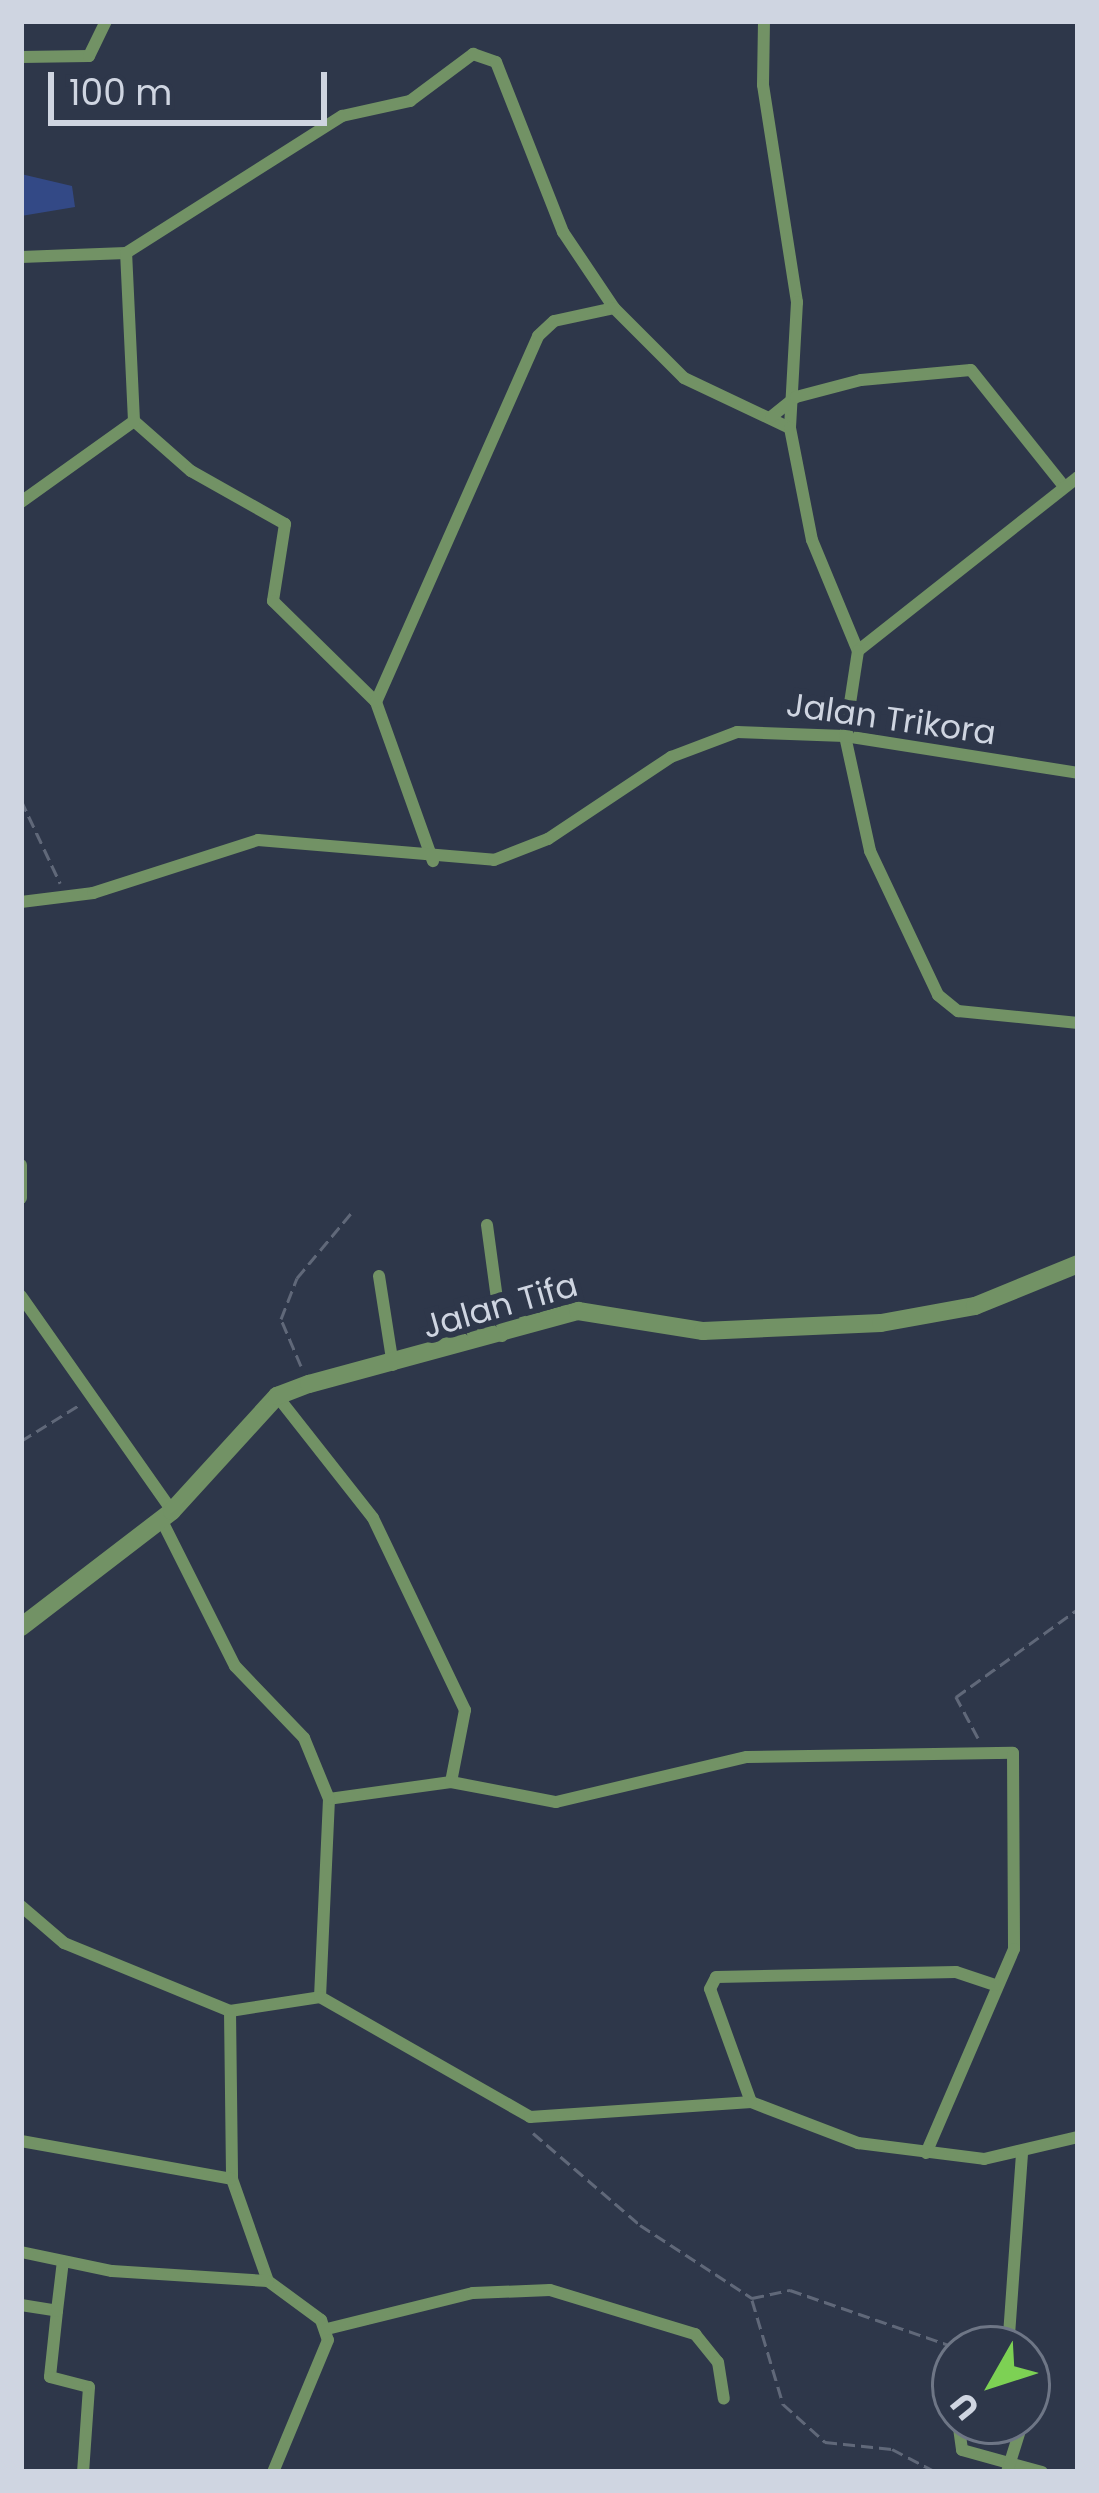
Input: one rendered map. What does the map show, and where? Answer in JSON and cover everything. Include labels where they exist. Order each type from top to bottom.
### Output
[{"type":"street","points":[[21,57],[89,56],[106,21]]},
{"type":"street","points":[[764,21],[763,85],[797,302],[796,397],[790,428],[812,540],[858,651],[845,736],[870,850],[938,995],[958,1011],[1078,1023]]},
{"type":"street","points":[[21,257],[126,253],[315,130],[421,95],[472,54],[504,70],[562,232],[614,308],[684,378],[790,428]]},
{"type":"street","points":[[126,253],[134,421],[191,471],[285,524],[273,601],[376,702],[433,861]]},
{"type":"street","points":[[376,702],[538,336],[614,308]]},
{"type":"street","points":[[771,418],[796,397],[971,370],[1062,484]]},
{"type":"street","points":[[21,502],[134,421]]},
{"type":"street","points":[[858,651],[1062,484],[1078,477]]},
{"type":"street","name":"Jalan Trikora","points":[[21,902],[67,895],[258,840],[433,861],[518,852],[720,737],[845,736],[1078,773]]},
{"type":"street","points":[[21,1165],[21,1198]]},
{"type":"street","points":[[488,1225],[502,1337]]},
{"type":"street","name":"Jalan Tifa","points":[[21,1627],[166,1515],[277,1396],[309,1384],[602,1309],[703,1331],[925,1317],[1078,1264]]},
{"type":"street","points":[[379,1276],[393,1366]]},
{"type":"street","points":[[21,1296],[94,1394],[166,1515],[235,1666],[304,1738],[329,1799],[320,1997]]},
{"type":"street","points":[[277,1396],[373,1518],[459,1692],[466,1740],[451,1782]]},
{"type":"street","points":[[329,1799],[451,1782],[556,1802],[747,1756],[1013,1753],[1015,1930],[926,2152]]},
{"type":"street","points":[[22,1910],[64,1943],[230,2011],[320,1997],[530,2117],[751,2102],[858,2143],[926,2152],[1022,2152],[1078,2138]]},
{"type":"street","points":[[751,2102],[710,1989],[716,1977],[956,1972],[995,1984]]},
{"type":"street","points":[[230,2011],[232,2179],[268,2281],[327,2329]]},
{"type":"street","points":[[21,2141],[232,2179]]},
{"type":"street","points":[[1011,2325],[1022,2152]]},
{"type":"street","points":[[21,2252],[63,2261],[268,2281]]},
{"type":"street","points":[[63,2261],[50,2377],[89,2387],[82,2472]]},
{"type":"street","points":[[327,2329],[473,2293],[550,2290],[695,2334],[718,2362],[724,2399]]},
{"type":"street","points":[[21,2305],[57,2311]]},
{"type":"street","points":[[273,2472],[327,2329]]},
{"type":"street","points":[[961,2445],[962,2450],[1009,2468],[1042,2472]]},
{"type":"path","points":[[21,800],[67,895]]},
{"type":"path","points":[[309,1384],[281,1319],[297,1277],[352,1211]]},
{"type":"path","points":[[21,1441],[94,1394]]},
{"type":"path","points":[[1013,1753],[980,1740],[956,1697],[1078,1610]]},
{"type":"path","points":[[520,2125],[640,2225],[752,2298],[783,2404],[825,2442],[892,2449],[936,2472]]},
{"type":"path","points":[[752,2298],[790,2290],[931,2339]]},
{"type":"shaded area","points":[[21,174],[72,186],[75,207],[21,216]]}]
